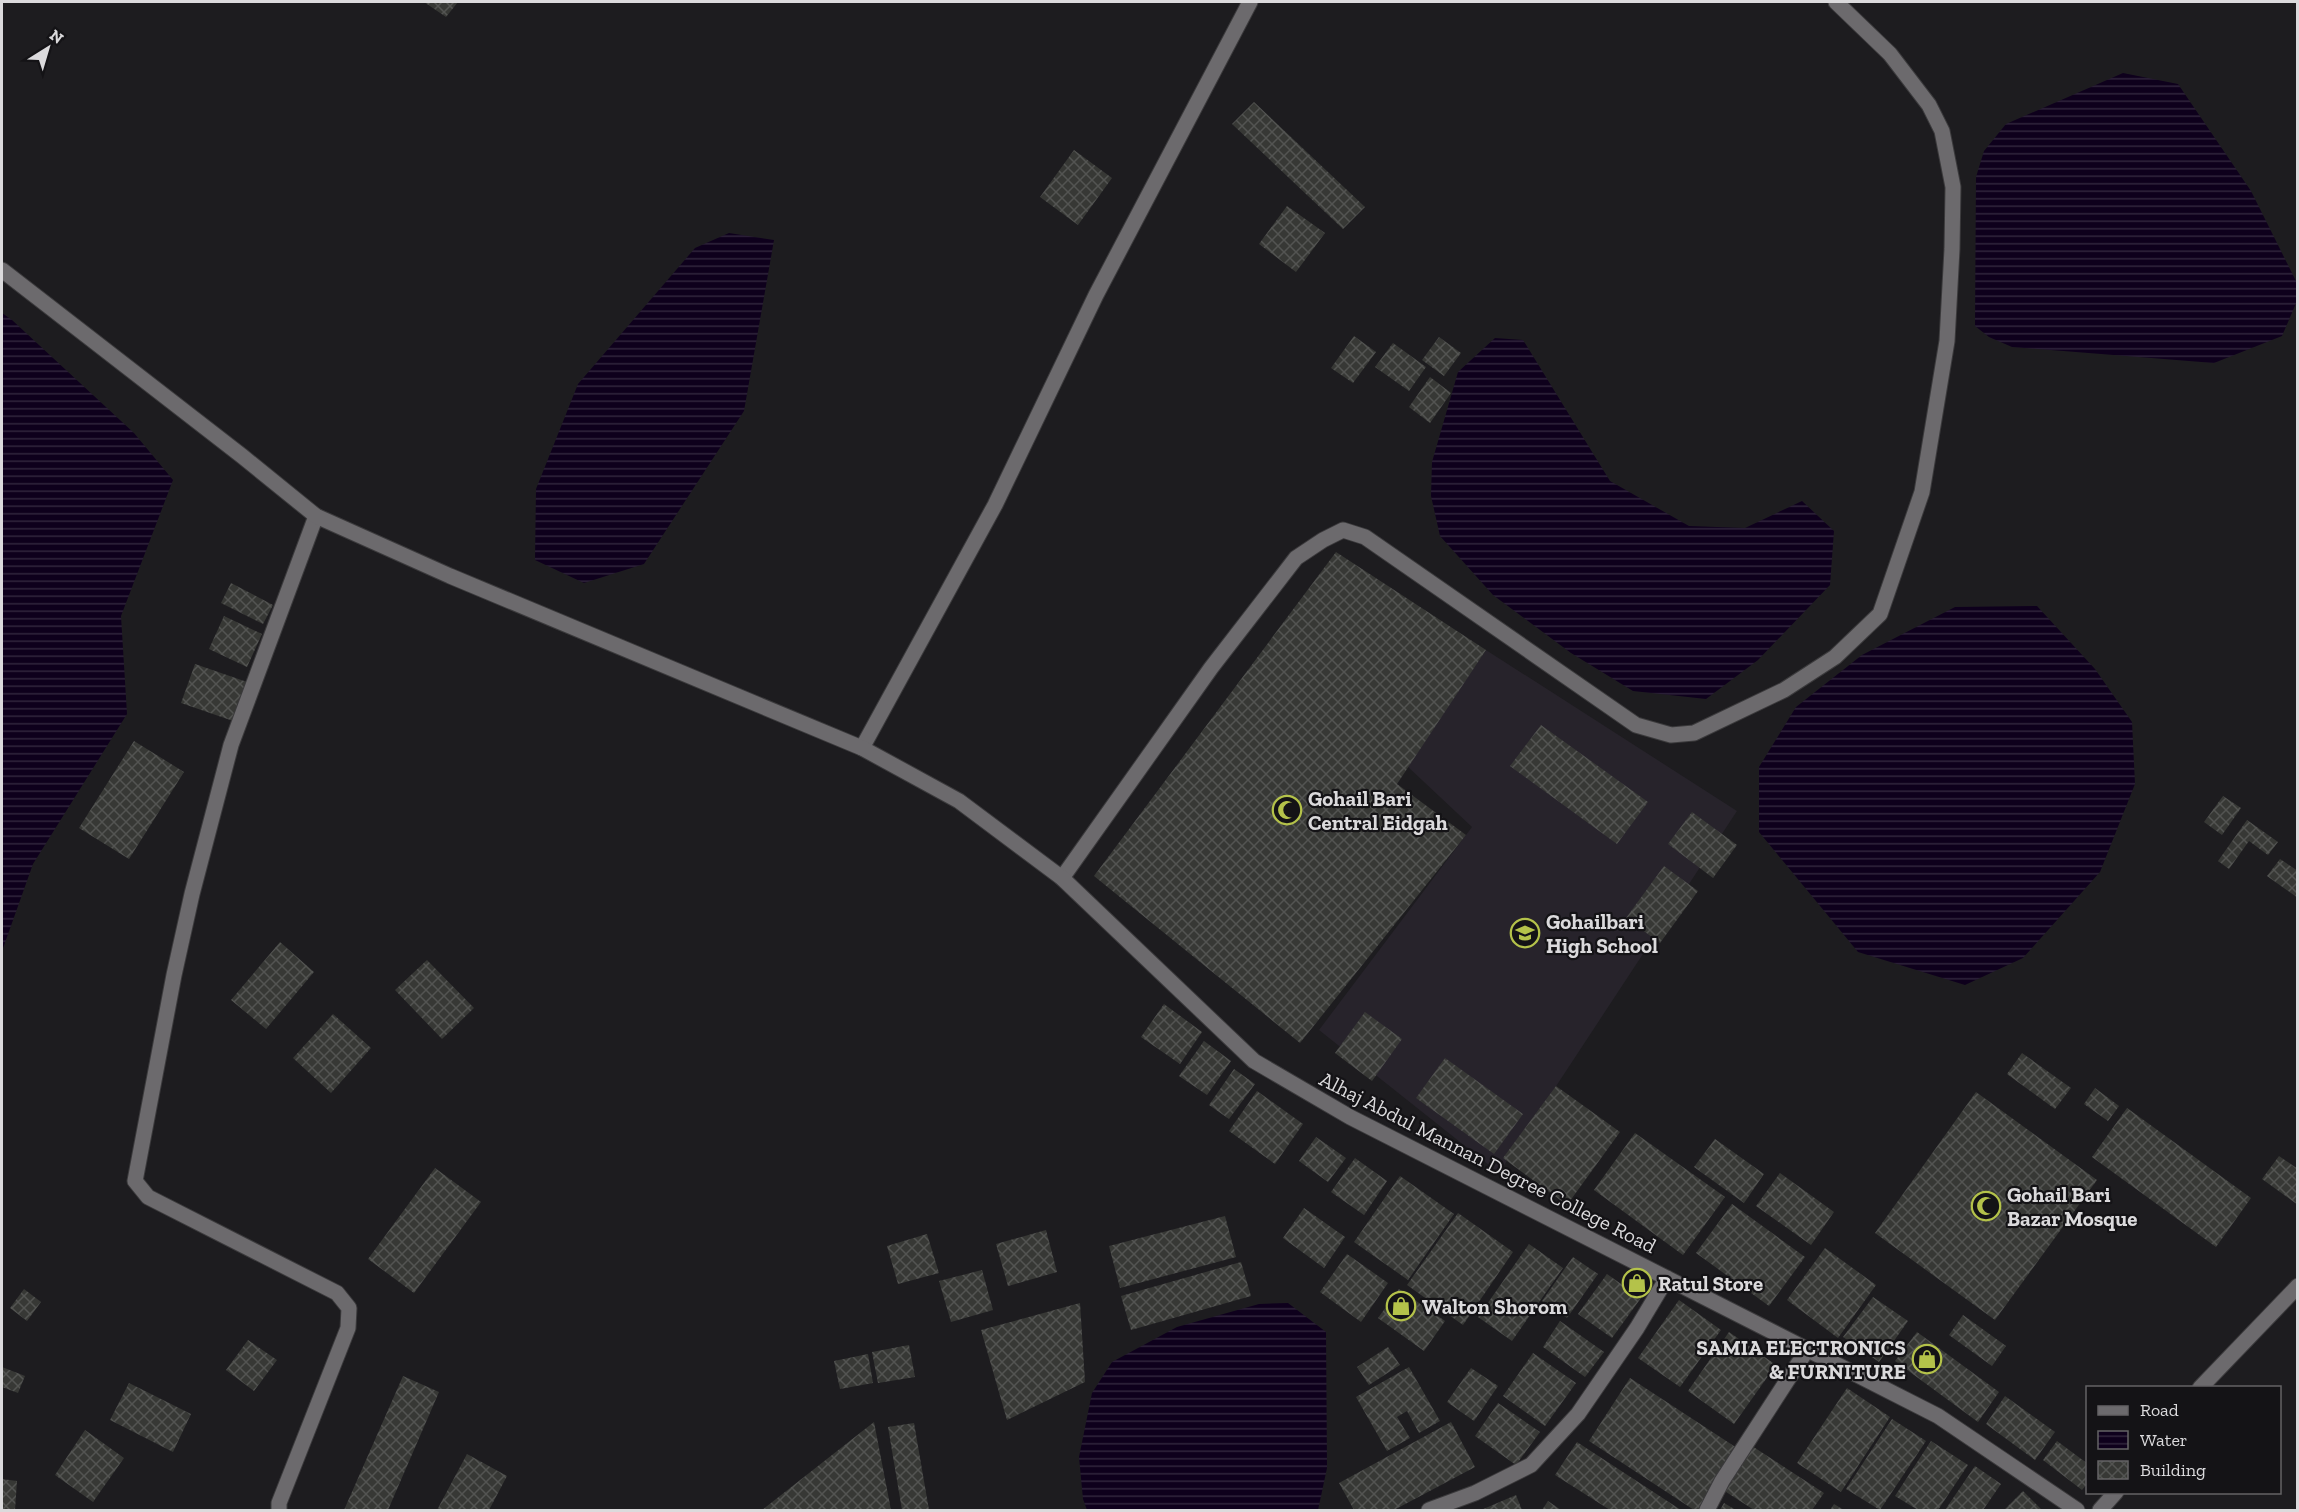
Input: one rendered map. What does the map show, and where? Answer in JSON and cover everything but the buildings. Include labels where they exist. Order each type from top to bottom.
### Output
[{"type":"street","points":[[862,748],[995,505],[1096,295],[1250,2]]},
{"type":"street","points":[[1062,878],[1211,668],[1296,558],[1343,530],[1365,537],[1636,725],[1671,735],[1694,734],[1784,690],[1835,657],[1880,614],[1922,492],[1947,341],[1953,249],[1953,186],[1942,131],[1929,105],[1890,54],[1836,2]]},
{"type":"street","name":"Alhaj Abdul Mannan Degree College Road","points":[[2,270],[316,516],[461,580],[862,748],[959,801],[1062,878],[1254,1061],[1350,1117],[1938,1416],[2077,1510]]},
{"type":"street","points":[[279,1510],[279,1503],[348,1328],[349,1308],[337,1293],[147,1197],[135,1181],[174,975],[192,894],[231,745],[316,516]]},
{"type":"street","points":[[1429,1510],[1475,1493],[1531,1465],[1578,1414],[1637,1328],[1667,1278]]},
{"type":"street","points":[[2202,1386],[2298,1286]]},
{"type":"street","points":[[1707,1510],[1722,1480],[1807,1350]]},
{"type":"street","points":[[2100,1510],[2114,1494]]},
{"type":"shaded area","name":"Gohailbari High School","points":[[1486,650],[1737,811],[1499,1173],[1319,1030],[1472,827],[1407,766]]},
{"type":"water","points":[[2123,73],[2178,84],[2251,191],[2297,283],[2297,301],[2282,336],[2214,363],[2012,347],[1989,337],[1975,326],[1976,177],[1984,151],[2006,124]]},
{"type":"water","points":[[729,233],[774,240],[744,411],[644,564],[584,583],[535,560],[536,489],[578,384],[695,248]]},
{"type":"water","points":[[2,313],[134,433],[173,480],[121,616],[127,714],[33,864],[2,951]]},
{"type":"water","points":[[1495,338],[1523,340],[1610,481],[1689,526],[1745,528],[1802,501],[1834,531],[1830,585],[1758,660],[1706,699],[1633,691],[1571,653],[1493,595],[1440,536],[1431,496],[1432,462],[1458,372]]},
{"type":"water","points":[[2037,606],[2095,669],[2132,722],[2135,784],[2100,872],[2023,958],[1965,985],[1858,952],[1759,832],[1759,767],[1796,707],[1862,655],[1955,607]]},
{"type":"water","points":[[1288,1303],[1326,1332],[1327,1468],[1318,1510],[1087,1510],[1083,1499],[1079,1457],[1092,1393],[1112,1362],[1177,1327],[1259,1304]]},
{"type":"place","name":"Gohail Bari Central Eidgah","points":[[1287,810]]},
{"type":"place","name":"Gohailbari High School","points":[[1525,933]]},
{"type":"place","name":"Gohail Bari Bazar Mosque","points":[[1986,1206]]},
{"type":"place","name":"Ratul Store","points":[[1637,1283]]},
{"type":"place","name":"Walton Shorom","points":[[1401,1306]]},
{"type":"place","name":"SAMIA ELECTRONICS & FURNITURE","points":[[1927,1359]]}]
